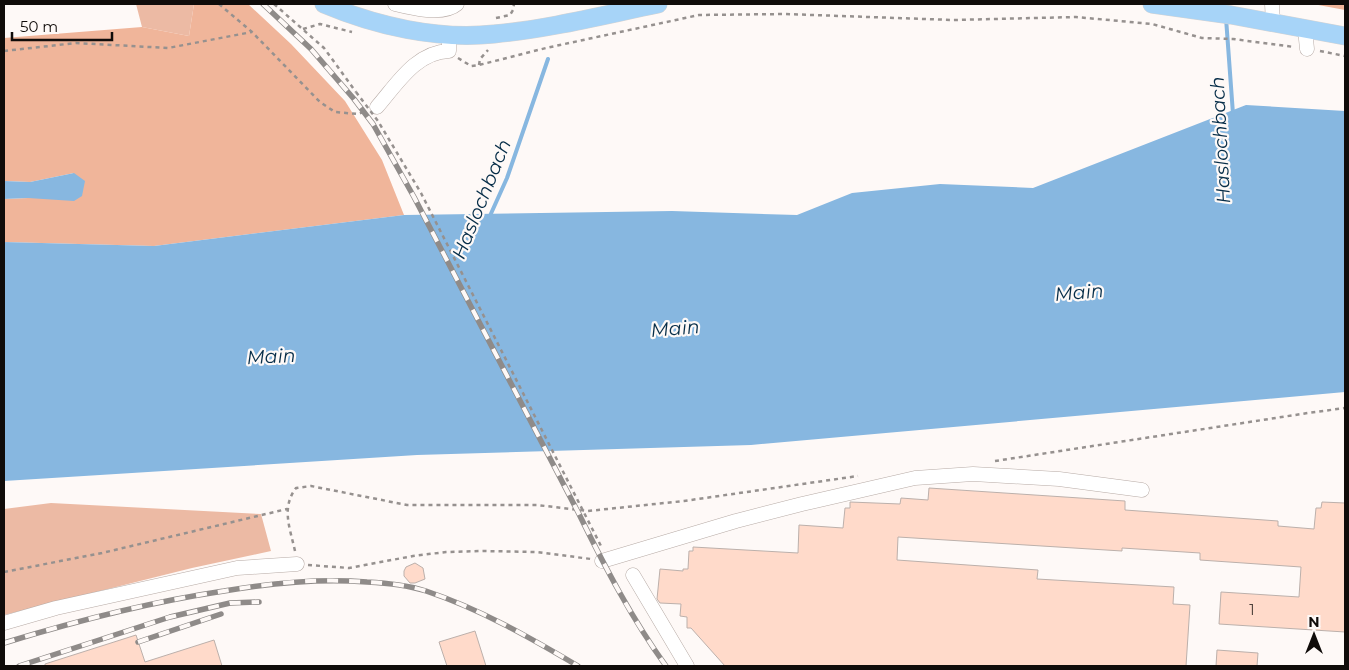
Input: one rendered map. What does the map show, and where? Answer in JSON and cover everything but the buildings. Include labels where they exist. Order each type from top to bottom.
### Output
[{"type":"main road","points":[[324,4],[350,15],[405,28],[449,43],[492,34],[547,27],[658,4]]},
{"type":"main road","points":[[1152,4],[1231,15],[1345,36]]},
{"type":"street","points":[[395,4],[427,10],[453,7],[457,4]]},
{"type":"street","points":[[1272,4],[1273,23]]},
{"type":"street","points":[[1305,29],[1306,49]]},
{"type":"street","points":[[377,107],[418,61],[438,52],[449,43]]},
{"type":"street","points":[[602,555],[802,504],[915,478],[982,474],[1059,479],[1142,490]]},
{"type":"street","points":[[4,623],[56,608],[237,568],[297,564]]},
{"type":"street","points":[[633,575],[687,666]]},
{"type":"path","points":[[219,4],[252,32],[320,102],[335,112],[358,114],[377,107]]},
{"type":"path","points":[[274,4],[324,48],[378,121],[421,193],[602,555],[483,551],[413,556],[349,568],[297,564],[287,509],[290,496],[296,488],[311,486],[407,505],[537,505],[588,511],[684,501],[862,476]]},
{"type":"path","points":[[449,43],[471,66],[699,15],[785,14],[953,20],[1076,17],[1152,24],[1202,38],[1233,39],[1345,56]]},
{"type":"path","points":[[4,51],[76,43],[168,48],[252,32]]},
{"type":"path","points":[[994,461],[1308,412],[1345,408]]},
{"type":"path","points":[[4,572],[102,553],[287,509]]},
{"type":"shaded area","points":[[136,4],[194,4],[189,36],[142,27]]},
{"type":"shaded area","points":[[194,4],[248,4],[291,44],[345,101],[382,160],[404,215],[154,246],[4,242],[4,199],[28,198],[74,173],[30,182],[4,181],[4,38],[142,27],[189,36]]},
{"type":"shaded area","points":[[1313,4],[1345,4],[1345,10]]},
{"type":"shaded area","points":[[51,503],[261,514],[271,551],[192,568],[4,615],[4,509]]},
{"type":"water","name":"Main","points":[[1246,105],[1345,111],[1345,392],[751,445],[417,455],[4,481],[4,242],[154,246],[404,215],[672,211],[797,215],[852,193],[940,184],[1033,188]]},
{"type":"water","points":[[74,173],[85,181],[82,196],[74,201],[28,198],[4,199],[4,181],[30,182]]},
{"type":"waterway","name":"Haslochbach","points":[[1226,18],[1233,114]]},
{"type":"waterway","name":"Haslochbach","points":[[489,218],[507,178],[548,59]]},
{"type":"railway","points":[[263,4],[311,49],[373,124],[414,197],[609,573],[630,611],[666,666]]},
{"type":"railway","points":[[4,643],[113,613],[196,595],[277,584],[349,581],[404,586],[446,598],[504,624],[578,666]]},
{"type":"railway","points":[[19,666],[170,617],[230,603],[259,602]]},
{"type":"railway","points":[[138,642],[221,614]]}]
